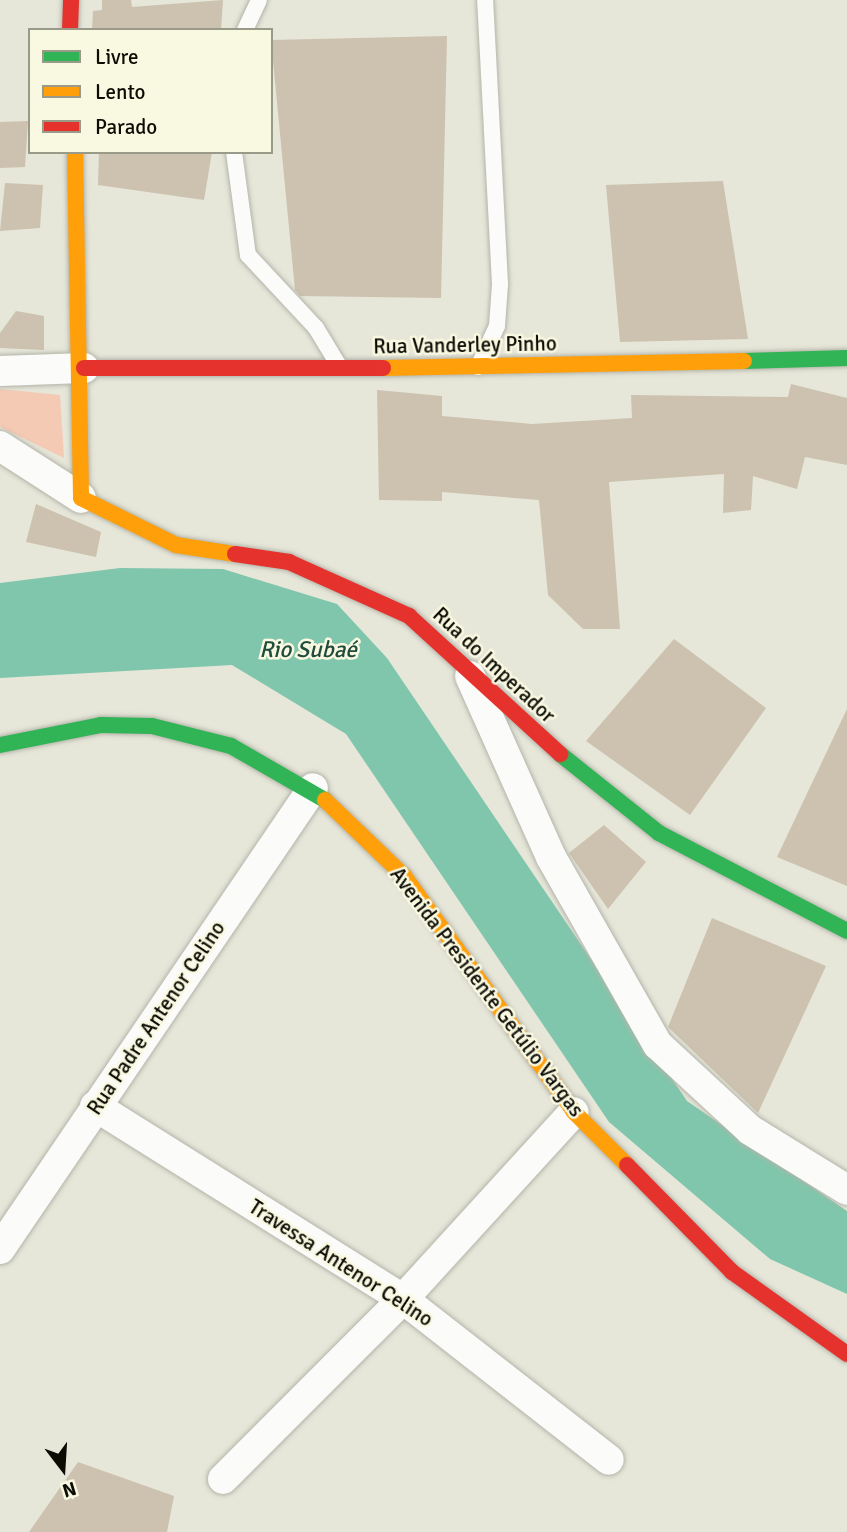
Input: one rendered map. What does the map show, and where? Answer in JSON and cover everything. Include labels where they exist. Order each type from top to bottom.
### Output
[{"type":"main road","points":[[70,28],[71,0]]},
{"type":"main road","points":[[75,154],[83,368],[81,498]]},
{"type":"main road","name":"Rua Vanderley Pinho","points":[[83,368],[477,368],[847,358]]},
{"type":"main road","name":"Rua do Imperador","points":[[81,498],[176,545],[327,575],[409,616],[466,669],[659,833],[847,931]]},
{"type":"main road","name":"Avenida Presidente Getúlio Vargas","points":[[0,745],[101,725],[152,726],[231,746],[313,788],[404,876],[574,1112],[732,1272],[847,1354]]},
{"type":"street","points":[[0,371],[83,368]]},
{"type":"street","points":[[0,446],[81,498]]},
{"type":"street","points":[[466,669],[551,857],[658,1045],[750,1130],[847,1190]]},
{"type":"street","name":"Rua Padre Antenor Celino","points":[[0,1249],[313,788]]},
{"type":"street","name":"Travessa Antenor Celino","points":[[95,1106],[403,1299],[609,1460]]},
{"type":"street","points":[[223,1479],[403,1299],[574,1112]]},
{"type":"lane","points":[[246,28],[259,0]]},
{"type":"lane","points":[[477,368],[497,326],[500,284],[485,0]]},
{"type":"lane","points":[[234,154],[248,255],[316,328],[339,366]]},
{"type":"shaded area","points":[[0,389],[60,395],[64,458],[0,427]]},
{"type":"water","name":"Rio Subaé","points":[[120,568],[223,569],[337,604],[387,658],[687,1101],[847,1211],[847,1294],[770,1259],[609,1122],[346,734],[232,665],[0,678],[0,583]]},
{"type":"building","points":[[102,0],[131,0],[132,7],[223,0],[221,28],[92,28],[93,11],[102,10]]},
{"type":"building","points":[[447,36],[441,298],[300,296],[295,290],[273,40]]},
{"type":"building","points":[[28,121],[25,167],[0,168],[0,122]]},
{"type":"building","points":[[99,154],[212,154],[204,200],[98,185]]},
{"type":"building","points":[[723,181],[748,339],[620,342],[606,185]]},
{"type":"building","points":[[5,183],[43,185],[40,228],[0,231]]},
{"type":"building","points":[[16,311],[44,316],[44,350],[0,348],[0,333]]},
{"type":"building","points":[[791,384],[847,398],[847,465],[805,457],[797,489],[753,476],[751,510],[723,513],[724,474],[609,482],[620,629],[583,629],[548,595],[539,500],[442,492],[442,501],[379,500],[377,390],[442,396],[442,416],[532,424],[632,418],[631,395],[788,397]]},
{"type":"building","points":[[36,504],[101,532],[96,557],[26,542]]},
{"type":"building","points":[[674,639],[766,708],[690,815],[586,741]]},
{"type":"building","points":[[847,709],[847,886],[777,857]]},
{"type":"building","points":[[604,825],[646,862],[608,909],[569,853]]},
{"type":"building","points":[[712,918],[826,966],[758,1113],[668,1027]]},
{"type":"building","points":[[78,1462],[174,1496],[167,1532],[29,1532]]},
{"type":"traffic: fast","points":[[744,361],[847,358]]},
{"type":"traffic: fast","points":[[0,745],[101,725],[152,726],[231,746],[325,800]]},
{"type":"traffic: fast","points":[[560,754],[659,833],[847,931]]},
{"type":"traffic: slow","points":[[75,154],[81,498],[176,545],[235,554]]},
{"type":"traffic: slow","points":[[383,368],[744,361]]},
{"type":"traffic: slow","points":[[325,800],[404,876],[574,1112],[627,1165]]},
{"type":"traffic: jam","points":[[70,28],[71,0]]},
{"type":"traffic: jam","points":[[84,368],[383,368]]},
{"type":"traffic: jam","points":[[235,554],[289,562],[409,616],[560,754]]},
{"type":"traffic: jam","points":[[627,1165],[732,1272],[847,1354]]}]
